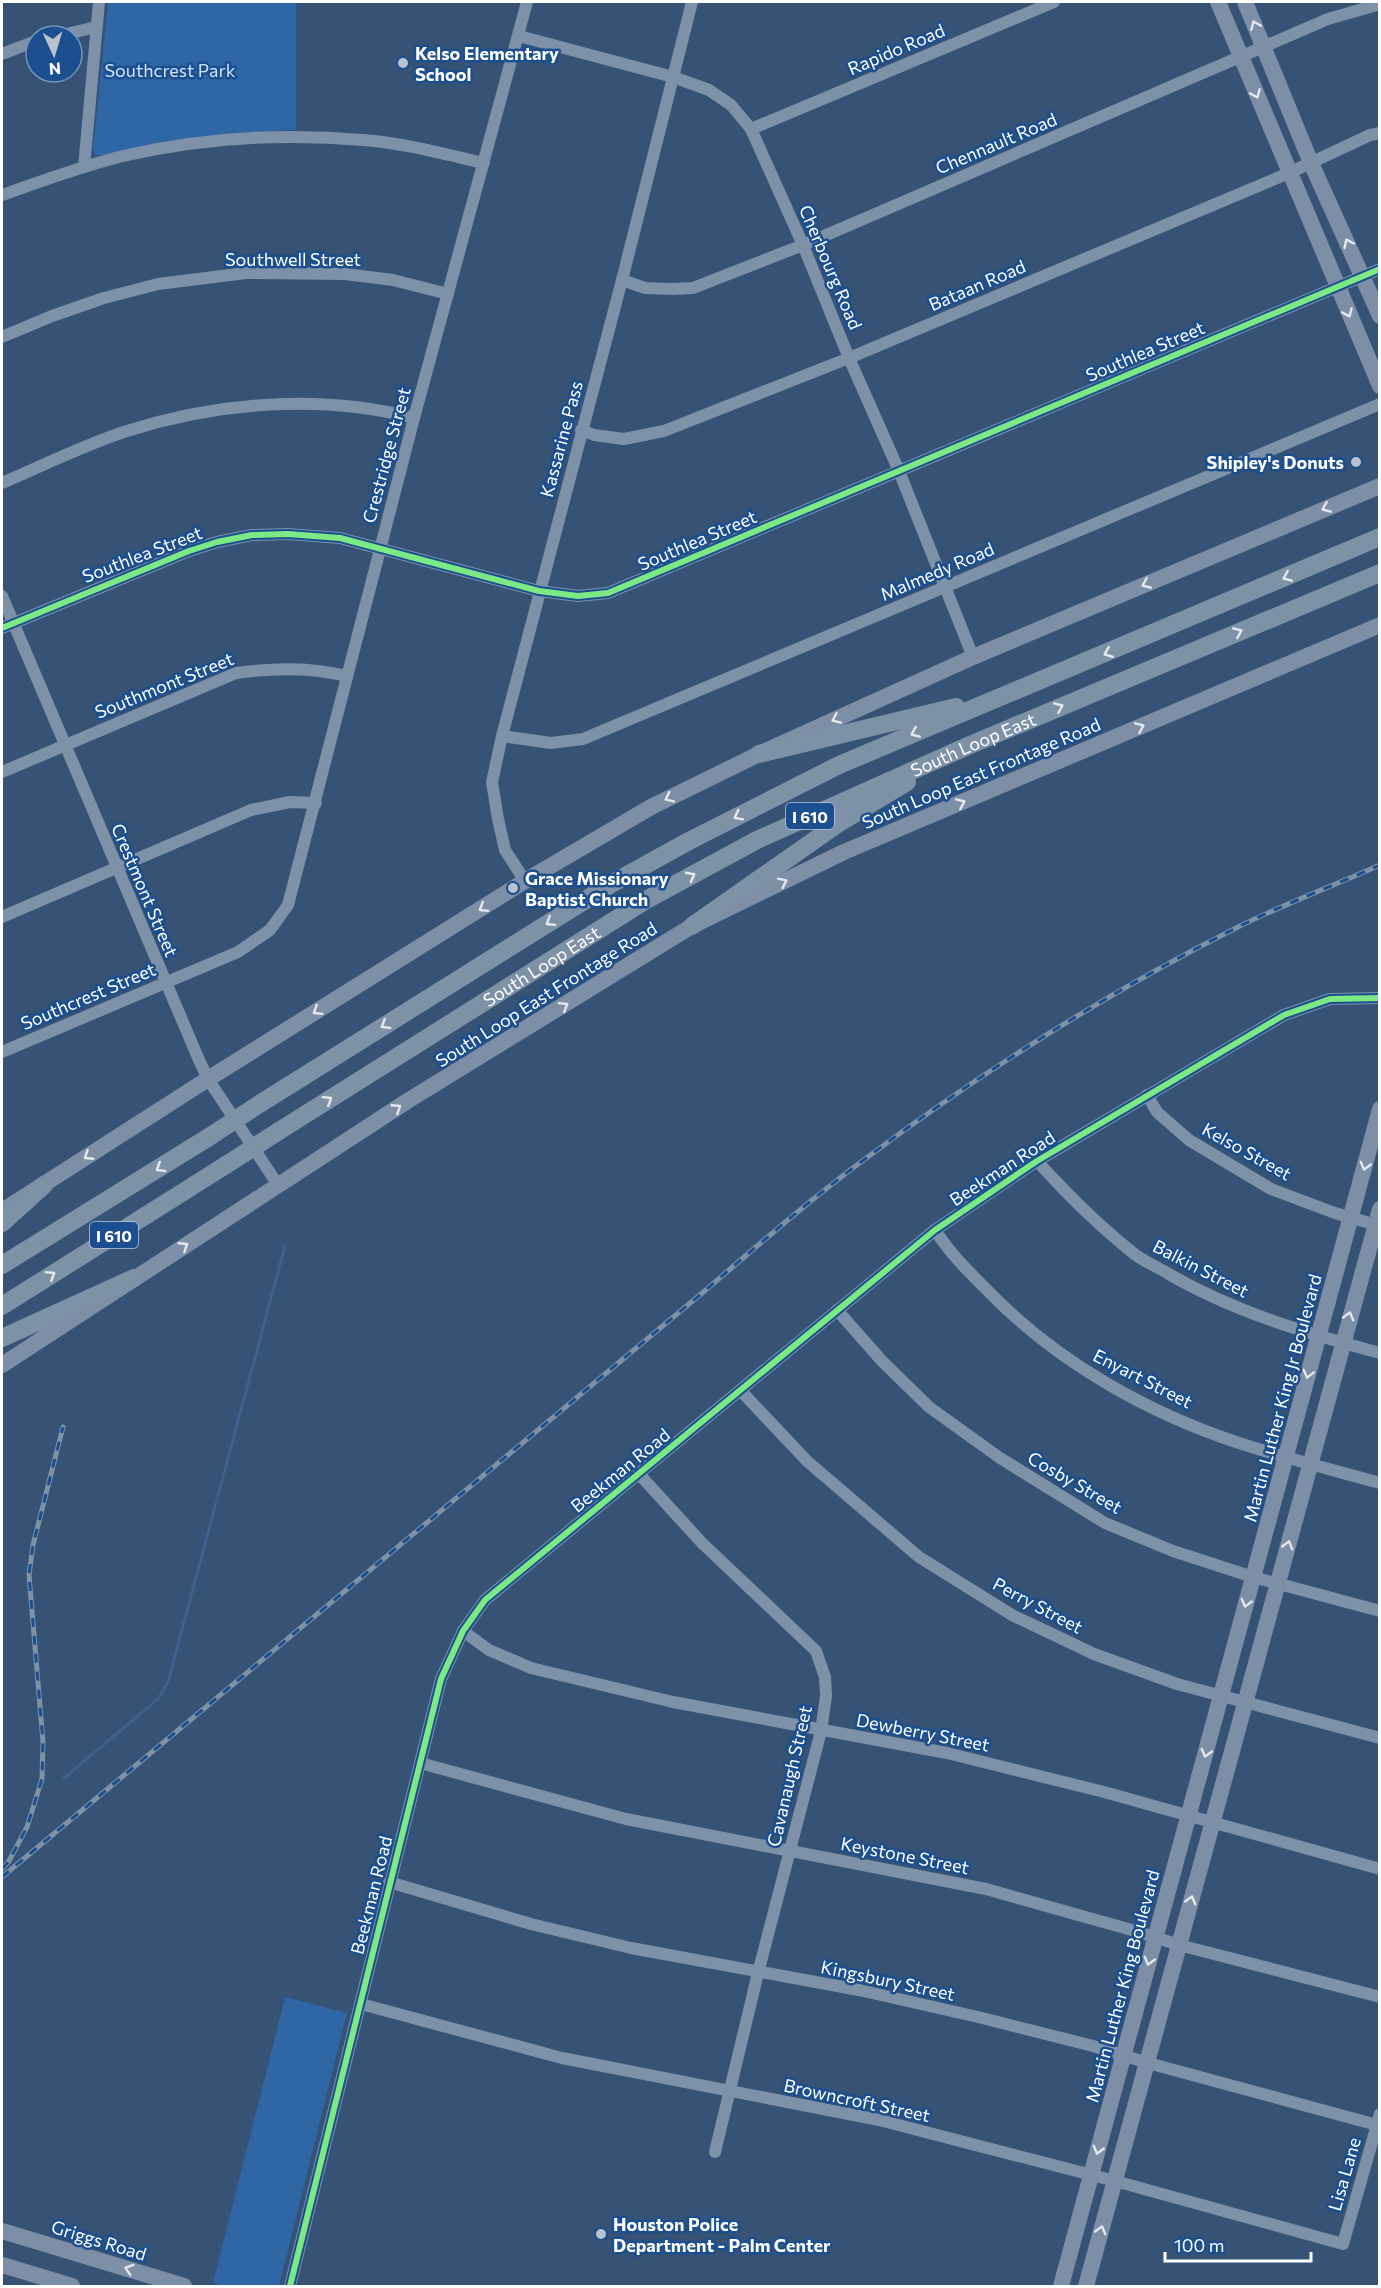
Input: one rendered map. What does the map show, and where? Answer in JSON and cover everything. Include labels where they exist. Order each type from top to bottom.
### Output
[{"type":"highway","name":"South Loop East","points":[[2,1265],[611,884],[689,841],[839,765],[1380,537]]},
{"type":"highway","name":"South Loop East","points":[[2,1306],[648,899],[757,840],[969,745],[1380,573]]},
{"type":"highway","points":[[759,754],[1007,694]]},
{"type":"highway","points":[[692,926],[839,823],[969,745]]},
{"type":"highway","points":[[2,1223],[44,1185]]},
{"type":"highway","points":[[2,1338],[134,1278]]},
{"type":"main road","points":[[1218,2],[1336,287],[1380,386]]},
{"type":"main road","points":[[1245,2],[1311,163],[1380,316]]},
{"type":"main road","points":[[2,1211],[525,881],[651,807],[759,754],[973,657],[1377,488]]},
{"type":"main road","points":[[1328,647],[1345,634],[1380,619]]},
{"type":"main road","name":"South Loop East Frontage Road","points":[[2,1365],[409,1100],[692,926],[844,852],[1380,625]]},
{"type":"main road","name":"Martin Luther King Jr Boulevard","points":[[1221,1696],[1380,1109]]},
{"type":"main road","points":[[1086,2286],[1342,1342],[1378,1220]]},
{"type":"main road","name":"Martin Luther King Boulevard","points":[[1061,2286],[1221,1696]]},
{"type":"main road","name":"Griggs Road","points":[[2,2231],[184,2286]]},
{"type":"main road","points":[[2,2265],[72,2286]]},
{"type":"street","points":[[84,167],[99,2]]},
{"type":"street","name":"Crestridge Street","points":[[254,941],[270,930],[288,905],[414,418],[527,2]]},
{"type":"street","name":"Kassarine Pass","points":[[525,881],[505,850],[492,782],[692,2]]},
{"type":"street","name":"Rapido Road","points":[[752,129],[1054,2]]},
{"type":"street","name":"Chennault Road","points":[[622,280],[645,288],[672,290],[693,288],[804,245],[1328,19],[1380,4]]},
{"type":"street","points":[[84,30],[96,27]]},
{"type":"street","name":"Cherbourg Road","points":[[519,36],[673,77],[717,95],[731,105],[752,129],[804,245],[849,358],[899,471],[973,657]]},
{"type":"street","points":[[2,54],[24,46]]},
{"type":"street","name":"Bataan Road","points":[[581,430],[594,435],[624,439],[664,431],[849,358],[1289,173],[1370,135],[1380,133]]},
{"type":"street","points":[[2,195],[84,167],[182,144],[242,138],[300,137],[364,140],[436,152],[484,164]]},
{"type":"street","name":"Southlea Street","points":[[7,626],[217,542],[252,535],[288,534],[339,538],[540,591],[578,596],[608,593],[1380,269]]},
{"type":"street","name":"Southwell Street","points":[[2,337],[104,298],[158,284],[246,273],[345,274],[393,279],[448,294]]},
{"type":"street","points":[[2,483],[126,431],[199,411],[264,404],[308,405],[388,411],[414,418]]},
{"type":"street","name":"Malmedy Road","points":[[502,736],[551,743],[583,739],[1380,404]]},
{"type":"street","name":"Crestmont Street","points":[[2,596],[7,626],[64,746],[164,983],[208,1079],[278,1185]]},
{"type":"street","name":"Southmont Street","points":[[2,772],[236,673],[278,667],[327,671],[347,676]]},
{"type":"street","points":[[2,917],[251,810],[290,802],[316,803]]},
{"type":"street","name":"Southcrest Street","points":[[2,1052],[238,952],[254,941]]},
{"type":"street","name":"Beekman Road","points":[[290,2286],[441,1679],[463,1631],[485,1600],[935,1230],[1037,1161],[1284,1015],[1330,999],[1380,998]]},
{"type":"street","name":"Kelso Street","points":[[1147,1095],[1157,1112],[1189,1140],[1270,1188],[1351,1218],[1378,1220]]},
{"type":"street","name":"Balkin Street","points":[[1037,1161],[1063,1189],[1133,1253],[1185,1283],[1228,1304],[1296,1330],[1380,1353]]},
{"type":"street","name":"Enyart Street","points":[[935,1230],[949,1252],[1016,1320],[1089,1374],[1166,1413],[1239,1443],[1380,1483]]},
{"type":"street","name":"Cosby Street","points":[[837,1310],[881,1360],[929,1407],[999,1458],[1105,1523],[1173,1551],[1253,1578],[1380,1611]]},
{"type":"street","name":"Perry Street","points":[[741,1391],[807,1461],[919,1557],[1012,1615],[1094,1654],[1177,1684],[1380,1738]]},
{"type":"street","name":"Cavanaugh Street","points":[[639,1474],[702,1543],[816,1651],[825,1677],[826,1696],[821,1731],[758,1973],[715,2152]]},
{"type":"street","name":"Dewberry Street","points":[[463,1631],[489,1650],[531,1668],[673,1702],[947,1753],[1190,1815],[1380,1869]]},
{"type":"street","name":"Keystone Street","points":[[420,1763],[626,1820],[986,1889],[1179,1945],[1380,1997]]},
{"type":"street","name":"Kingsbury Street","points":[[389,1882],[531,1924],[631,1948],[869,1992],[1058,2037],[1148,2063],[1378,2120]]},
{"type":"street","name":"Browncroft Street","points":[[361,2004],[562,2058],[879,2120],[1115,2181],[1343,2244]]},
{"type":"street","name":"Lisa Lane","points":[[1343,2244],[1378,2120]]},
{"type":"green space","name":"Southcrest Park","points":[[108,2],[296,2],[296,130],[198,138],[95,155],[93,149]]},
{"type":"green space","points":[[285,1997],[347,2013],[279,2286],[225,2286],[213,2283]]},
{"type":"waterway","points":[[64,1778],[158,1699],[168,1682],[285,1246]]},
{"type":"railway","points":[[2,1877],[782,1225],[865,1159],[1000,1064],[1141,979],[1255,919],[1380,865]]},
{"type":"railway","points":[[2,1869],[9,1861],[27,1827],[42,1779],[43,1742],[29,1575],[33,1545],[63,1427]]},
{"type":"cycle path","points":[[2,628],[189,551],[217,542],[252,535],[288,534],[340,538],[539,591],[578,596],[608,593],[1380,269]]},
{"type":"cycle path","points":[[290,2286],[441,1679],[463,1631],[485,1600],[935,1230],[1037,1161],[1284,1015],[1330,999],[1380,998]]},
{"type":"place","name":"Kelso Elementary School","points":[[403,63]]},
{"type":"place","name":"Shipley's Donuts","points":[[1356,462]]},
{"type":"place","name":"Grace Missionary Baptist Church","points":[[513,888]]},
{"type":"place","name":"Houston Police Department - Palm Center","points":[[601,2234]]}]
